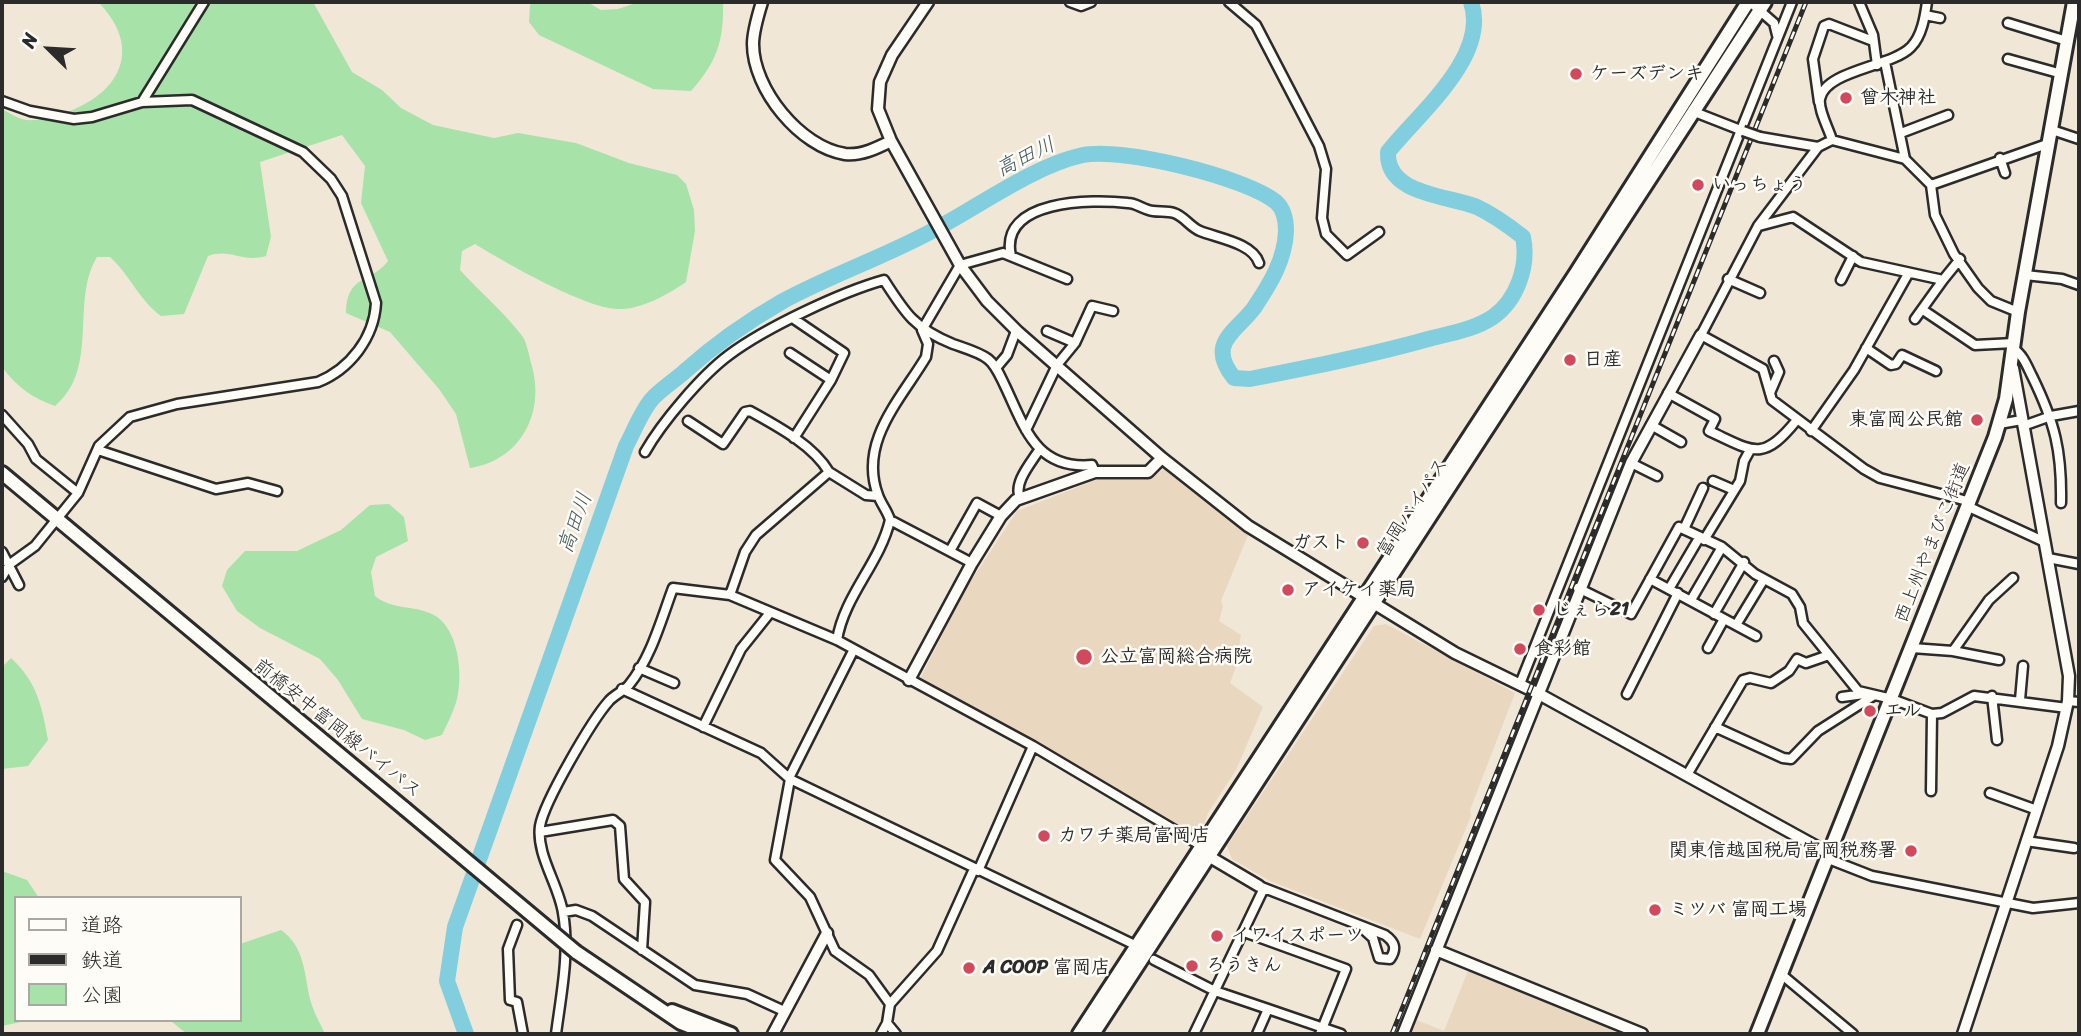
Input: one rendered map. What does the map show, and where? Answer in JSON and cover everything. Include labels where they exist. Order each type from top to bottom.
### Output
[{"type":"main road","name":"西上州やまびこ街道","points":[[1757,1034],[1970,504],[1999,425],[2074,2]]},
{"type":"main road","name":"富岡バイパス","points":[[1368,601],[1586,279],[1692,111],[1755,4]]},
{"type":"main road","name":"富岡バイパス","points":[[1094,1034],[1576,273],[1755,4]]},
{"type":"main road","name":"前橋安中富岡線バイパス","points":[[2,473],[576,952],[681,1023],[709,1034]]},
{"type":"main road","name":"富岡バイパス","points":[[1079,1034],[1137,946],[1207,852]]},
{"type":"main road","name":"前橋安中富岡線バイパス","points":[[655,1005],[731,1034]]},
{"type":"street","points":[[142,102],[204,2]]},
{"type":"street","points":[[762,2],[753,44],[766,90],[784,114],[807,136],[830,150],[855,153],[871,151],[891,141]]},
{"type":"street","points":[[928,2],[892,55],[880,82],[878,109],[891,141],[960,265],[987,301],[1016,331],[1162,458],[1248,526],[1455,653],[1539,694],[1827,855],[1872,876],[2033,908],[2079,903]]},
{"type":"street","points":[[1070,2],[1081,6],[1091,2]]},
{"type":"street","points":[[1229,2],[1256,25],[1319,146],[1326,169],[1322,218],[1326,234],[1347,255],[1379,232]]},
{"type":"street","points":[[1520,684],[1792,2]]},
{"type":"street","points":[[1859,2],[1873,34],[1901,133],[1905,159]]},
{"type":"street","points":[[1819,102],[1826,89],[1836,80],[1901,56],[1914,43],[1927,2]]},
{"type":"street","points":[[1755,4],[1773,23],[1777,35]]},
{"type":"street","points":[[1925,15],[1940,18]]},
{"type":"street","points":[[2008,23],[2067,41]]},
{"type":"street","points":[[1832,140],[1819,102],[1813,59],[1824,26],[1829,24],[1873,41]]},
{"type":"street","points":[[2008,59],[2062,74]]},
{"type":"street","points":[[2,101],[30,111],[74,119],[92,117],[142,102],[191,100],[309,156],[331,179],[342,196],[376,303],[375,314],[362,345],[349,365],[334,376],[318,382],[177,404],[130,417],[110,432],[98,450],[78,493],[35,545],[10,564],[2,577]]},
{"type":"street","points":[[1692,111],[1760,137],[1818,147]]},
{"type":"street","points":[[1901,133],[1948,115]]},
{"type":"street","points":[[1931,186],[2051,136],[2079,139]]},
{"type":"street","points":[[1403,1034],[1539,694],[1578,588],[1631,463],[1758,226],[1818,147],[1832,140],[1905,159],[1931,186],[1935,215],[1959,259],[1991,301],[2018,312]]},
{"type":"street","points":[[2000,158],[2005,173]]},
{"type":"street","points":[[1011,256],[1015,227],[1025,215],[1065,204],[1130,203],[1149,211],[1175,214],[1200,231],[1221,237],[1255,254],[1259,263]]},
{"type":"street","points":[[1758,226],[1793,217],[1874,267],[1943,280]]},
{"type":"street","points":[[922,330],[960,265],[1003,253],[1067,279]]},
{"type":"street","points":[[1841,281],[1853,256]]},
{"type":"street","points":[[1915,319],[1959,259]]},
{"type":"street","points":[[1811,431],[1866,348],[1908,274]]},
{"type":"street","points":[[2025,275],[2062,279],[2079,285]]},
{"type":"street","points":[[1728,279],[1760,293]]},
{"type":"street","points":[[645,452],[661,426],[728,356],[794,319],[863,286],[884,280],[905,314],[922,330],[987,358],[996,368],[1026,430],[1040,450],[1048,457],[1069,465],[1092,465],[1095,472]]},
{"type":"street","points":[[1026,430],[1056,365],[1075,343],[1092,306],[1113,310]]},
{"type":"street","points":[[1923,310],[1975,345],[2013,351],[2024,360],[2051,416],[2062,465],[2061,503]]},
{"type":"street","points":[[794,319],[844,353],[831,380],[794,438]]},
{"type":"street","points":[[922,330],[928,344],[926,357],[876,440],[873,469],[878,496],[890,520],[972,563]]},
{"type":"street","points":[[996,368],[1007,355],[1016,331]]},
{"type":"street","points":[[1047,331],[1075,343]]},
{"type":"street","points":[[1701,335],[1763,369],[1772,400],[1796,421],[1880,478],[1970,504],[2045,542]]},
{"type":"street","points":[[1866,348],[1894,366],[1902,355],[1936,371]]},
{"type":"street","points":[[1963,1034],[2058,746],[2067,704],[2069,676],[2023,423],[2013,351]]},
{"type":"street","points":[[790,353],[831,380]]},
{"type":"street","points":[[1770,393],[1779,372],[1774,361]]},
{"type":"street","points":[[1668,393],[1715,419],[1709,430],[1751,450],[1777,444],[1796,421]]},
{"type":"street","points":[[688,421],[723,444],[745,412],[750,411],[794,438],[824,463],[829,472],[866,495],[878,496]]},
{"type":"street","points":[[1999,425],[2023,423],[2079,411]]},
{"type":"street","points":[[2,415],[28,444],[36,458],[78,493]]},
{"type":"street","points":[[1651,425],[1681,442]]},
{"type":"street","points":[[98,450],[216,489],[248,484],[277,491]]},
{"type":"street","points":[[1020,498],[1020,481],[1040,450]]},
{"type":"street","points":[[1669,589],[1734,490],[1751,450]]},
{"type":"street","points":[[909,680],[972,563],[1002,516],[1020,498],[1095,472],[1148,472],[1162,458]]},
{"type":"street","points":[[1631,463],[1657,476]]},
{"type":"street","points":[[730,595],[745,552],[756,535],[829,472]]},
{"type":"street","points":[[1713,481],[1734,490]]},
{"type":"street","points":[[1684,529],[1703,488]]},
{"type":"street","points":[[950,551],[977,503],[1002,516]]},
{"type":"street","points":[[837,640],[846,611],[877,555],[890,520]]},
{"type":"street","points":[[1578,588],[1631,614],[1679,527],[1722,547],[1764,579],[1792,594],[1800,607],[1803,623],[1858,691],[1892,699],[1932,714],[1942,713],[1975,696],[2067,704],[2079,702]]},
{"type":"street","points":[[1691,600],[1722,547]]},
{"type":"street","points":[[2,552],[19,585]]},
{"type":"street","points":[[2048,558],[2079,564]]},
{"type":"street","points":[[1714,614],[1744,562]]},
{"type":"street","points":[[1953,650],[1989,600],[2013,578]]},
{"type":"street","points":[[1650,579],[1756,636]]},
{"type":"street","points":[[1736,625],[1764,579]]},
{"type":"street","points":[[556,1034],[565,961],[564,912],[540,832],[551,797],[565,769],[601,711],[639,668],[673,588],[730,595],[769,614],[837,640],[1033,746],[1261,887],[1390,939],[1395,948],[1390,959],[1379,958],[1373,938],[1362,928]]},
{"type":"street","points":[[1627,694],[1678,593]]},
{"type":"street","points":[[703,727],[741,649],[769,614]]},
{"type":"street","points":[[1708,648],[1724,619]]},
{"type":"street","points":[[1912,648],[1953,650],[1999,660]]},
{"type":"street","points":[[853,651],[790,779],[775,860],[810,897],[835,951],[869,975],[890,1004]]},
{"type":"street","points":[[1687,775],[1744,681],[1750,678],[1771,683],[1789,671],[1797,659],[1806,663],[1829,655]]},
{"type":"street","points":[[2020,700],[2023,666]]},
{"type":"street","points":[[639,668],[674,684]]},
{"type":"street","points":[[622,689],[761,753],[790,779],[1137,946]]},
{"type":"street","points":[[1842,697],[1870,695]]},
{"type":"street","points":[[1714,727],[1783,758],[1791,759],[1818,731],[1870,695]]},
{"type":"street","points":[[1992,696],[1997,740]]},
{"type":"street","points":[[1931,791],[1932,714]]},
{"type":"street","points":[[881,1034],[887,1023],[890,1004],[937,951],[1033,746]]},
{"type":"street","points":[[1990,793],[2037,810]]},
{"type":"street","points":[[540,832],[613,820],[620,826],[625,879],[645,902],[642,950]]},
{"type":"street","points":[[2026,841],[2074,848]]},
{"type":"street","points":[[1194,1034],[1244,932],[1261,887]]},
{"type":"street","points":[[564,912],[576,910],[592,916],[695,985],[747,994],[785,1011]]},
{"type":"street","points":[[517,925],[508,949],[510,1000],[517,1002],[523,1034]]},
{"type":"street","points":[[1244,932],[1346,969],[1321,1031]]},
{"type":"street","points":[[773,1034],[827,933]]},
{"type":"street","points":[[1436,950],[1642,1034]]},
{"type":"street","points":[[1154,960],[1215,991],[1321,1031],[1341,1034]]},
{"type":"street","points":[[1781,974],[1853,1034]]},
{"type":"street","points":[[1257,1034],[1268,1009]]},
{"type":"street","points":[[887,1023],[896,1034]]},
{"type":"shaded area","name":"公立富岡総合病院","points":[[1165,468],[1248,535],[1221,601],[1223,606],[1219,621],[1241,635],[1236,667],[1230,683],[1263,707],[1236,770],[1208,813],[1201,833],[1188,833],[1024,736],[919,681],[965,590],[1017,511],[1096,480],[1143,480],[1152,478]]},
{"type":"shaded area","points":[[1386,624],[1515,693],[1470,810],[1471,816],[1420,939],[1270,881],[1232,859],[1227,846],[1374,626]]},
{"type":"shaded area","points":[[1469,968],[1633,1034],[1407,1034],[1414,1019],[1444,1031]]},
{"type":"green space","points":[[98,2],[313,2],[352,72],[382,90],[401,108],[433,125],[494,138],[518,133],[576,143],[629,163],[677,175],[686,184],[694,210],[695,231],[686,282],[662,297],[635,307],[617,309],[603,307],[566,293],[475,244],[462,251],[460,270],[523,337],[535,381],[532,415],[516,444],[504,455],[470,468],[456,414],[439,389],[390,332],[346,313],[347,301],[355,285],[388,261],[361,203],[365,166],[342,135],[260,162],[271,237],[266,256],[208,256],[184,314],[161,316],[153,310],[110,257],[97,257],[89,274],[85,294],[77,373],[69,390],[55,406],[39,399],[19,386],[2,367],[2,109],[24,119],[43,119],[88,102],[114,79],[122,50],[119,34]]},
{"type":"green space","points":[[533,2],[587,2],[601,10],[618,9],[639,2],[723,2],[720,40],[713,60],[691,91],[653,89],[539,35],[529,22],[530,5]]},
{"type":"green space","points":[[389,504],[404,517],[408,541],[376,557],[371,572],[375,596],[388,603],[425,611],[441,620],[453,640],[459,665],[456,704],[442,735],[425,740],[404,730],[362,719],[338,680],[320,659],[260,628],[237,611],[222,586],[227,570],[245,551],[297,551],[341,530],[370,505]]},
{"type":"green space","points":[[11,658],[33,686],[48,740],[28,766],[2,769],[2,667]]},
{"type":"green space","points":[[2,871],[27,880],[38,896],[14,896],[14,1022],[21,1022],[2,1026]]},
{"type":"green space","points":[[281,930],[289,937],[299,952],[311,1003],[325,1034],[187,1034],[172,1022],[242,1022],[242,943]]},
{"type":"waterway","name":"高田川","points":[[466,1034],[447,981],[455,927],[626,446],[652,399],[719,343],[783,301],[914,240],[1026,177],[1083,155],[1125,155],[1212,174],[1260,192],[1281,208],[1286,231],[1280,262],[1254,308],[1232,331],[1223,347],[1226,366],[1234,378],[1250,379],[1341,360],[1479,325],[1501,310],[1515,292],[1524,259],[1523,237],[1477,207],[1407,185],[1397,177],[1390,166],[1388,152],[1448,83],[1461,63],[1470,43],[1474,22],[1471,2]]},
{"type":"railway","points":[[1392,1034],[1806,2]]},
{"type":"place","name":"ケーズデンキ","points":[[1576,74]]},
{"type":"place","name":"曾木神社","points":[[1846,98]]},
{"type":"place","name":"いっちょう","points":[[1698,185]]},
{"type":"place","name":"日産","points":[[1570,360]]},
{"type":"place","name":"東富岡公民館","points":[[1977,420]]},
{"type":"place","name":"ガスト","points":[[1363,543]]},
{"type":"place","name":"アイケイ薬局","points":[[1288,590]]},
{"type":"place","name":"じぇら21","points":[[1539,610]]},
{"type":"place","name":"食彩館","points":[[1520,649]]},
{"type":"place","name":"公立富岡総合病院","points":[[1084,657]]},
{"type":"place","name":"エル","points":[[1870,711]]},
{"type":"place","name":"カワチ薬局富岡店","points":[[1044,836]]},
{"type":"place","name":"関東信越国税局富岡税務署","points":[[1911,851]]},
{"type":"place","name":"ミツバ 富岡工場","points":[[1655,910]]},
{"type":"place","name":"イワイスポーツ","points":[[1217,936]]},
{"type":"place","name":"ろうきん","points":[[1192,966]]},
{"type":"place","name":"A COOP 富岡店","points":[[969,968]]}]
